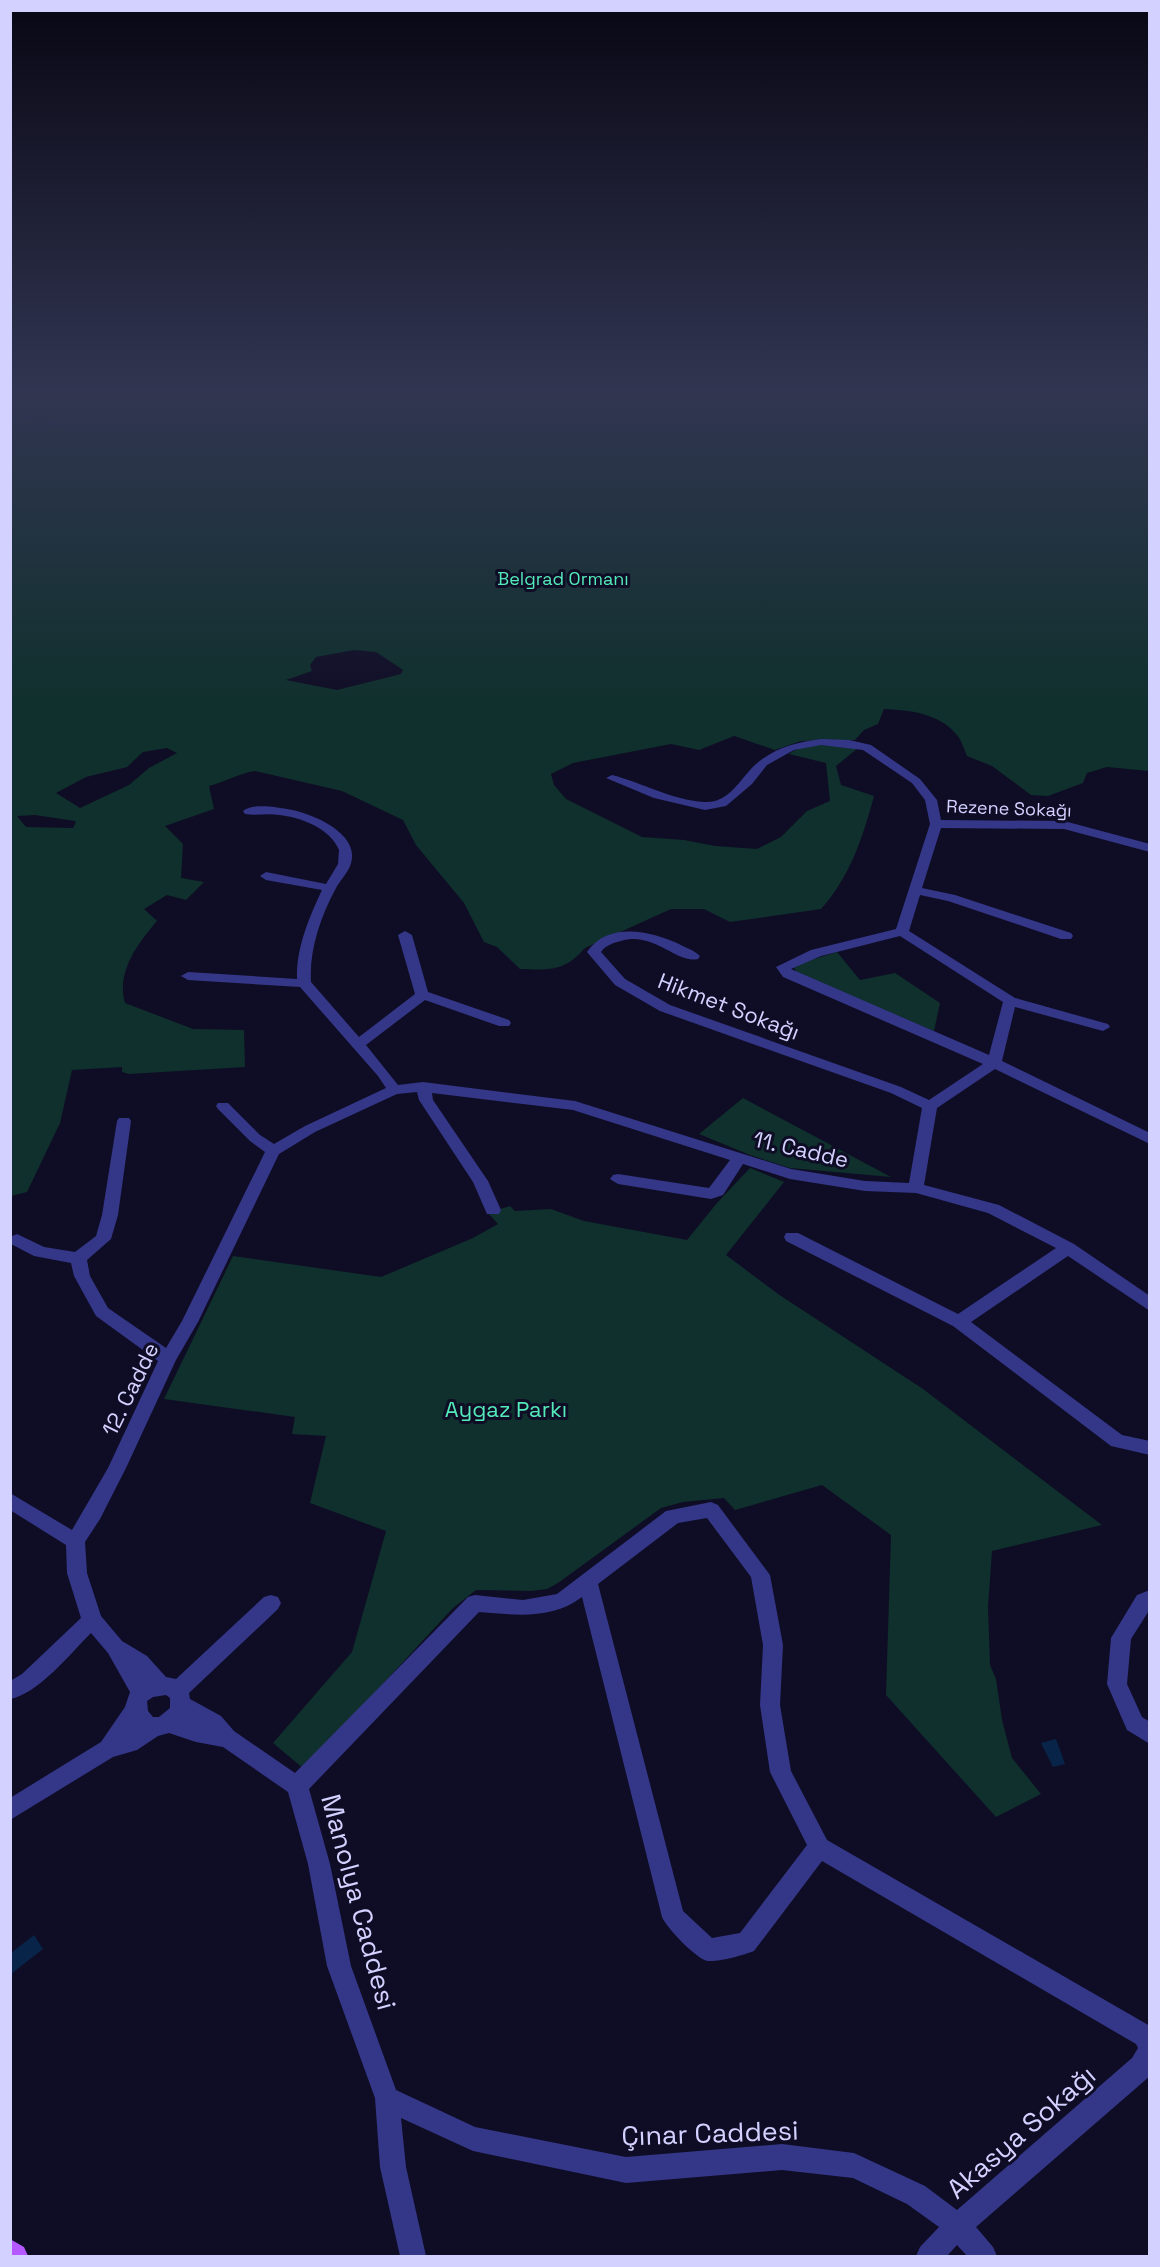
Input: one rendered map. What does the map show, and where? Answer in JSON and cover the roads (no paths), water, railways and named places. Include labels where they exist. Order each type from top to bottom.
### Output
[{"type":"main road","points":[[10,2252],[15,2256]]},
{"type":"street","points":[[612,778],[658,796],[705,806],[722,804],[748,782],[763,763],[791,747],[821,742],[849,743],[867,747],[916,781],[931,800],[936,824],[902,932]]},
{"type":"street","points":[[249,811],[291,812],[320,824],[342,842],[346,855],[342,872],[329,888],[313,928],[303,969],[304,983],[359,1043],[383,1072],[393,1090]]},
{"type":"street","name":"Rezene Sokağı","points":[[936,824],[1064,825],[1149,848]]},
{"type":"street","points":[[266,876],[329,888]]},
{"type":"street","points":[[916,891],[951,898],[1066,936]]},
{"type":"street","name":"Hikmet Sokağı","points":[[693,956],[646,934],[628,932],[599,944],[594,952],[620,982],[665,1008],[748,1040],[896,1090],[930,1106]]},
{"type":"street","points":[[1103,1027],[1010,1001],[902,932],[816,953],[783,967],[788,974],[994,1063],[1149,1139]]},
{"type":"street","points":[[405,935],[422,995]]},
{"type":"street","points":[[188,976],[304,983]]},
{"type":"street","points":[[359,1043],[422,995],[434,997],[504,1023]]},
{"type":"street","points":[[915,1188],[930,1106],[994,1063],[1010,1001]]},
{"type":"street","points":[[423,1087],[426,1100],[480,1181],[493,1210]]},
{"type":"street","name":"11. Cadde","points":[[273,1151],[310,1129],[393,1090],[423,1087],[575,1106],[790,1174],[865,1186],[915,1188],[993,1209],[1068,1248],[1149,1305]]},
{"type":"street","points":[[223,1106],[255,1138],[273,1151]]},
{"type":"street","points":[[18,1240],[40,1252],[78,1258],[102,1239],[110,1215],[124,1121]]},
{"type":"street","name":"12. Cadde","points":[[75,1541],[93,1514],[117,1468],[168,1359],[190,1322],[273,1151]]},
{"type":"street","points":[[618,1179],[711,1194],[717,1191],[739,1159]]},
{"type":"street","points":[[792,1237],[959,1322],[1118,1442],[1149,1448]]},
{"type":"street","points":[[959,1322],[1068,1248]]},
{"type":"street","points":[[78,1258],[82,1276],[102,1312],[168,1359]]},
{"type":"street","points":[[10,1500],[75,1541],[77,1573],[92,1620],[177,1716],[130,1743],[108,1749]]},
{"type":"street","points":[[297,1786],[475,1603],[523,1608],[562,1601],[673,1516],[711,1510],[760,1575],[773,1645],[770,1706],[781,1772],[819,1847],[1144,2036],[1149,2044]]},
{"type":"street","points":[[588,1581],[673,1917],[708,1950],[746,1943],[819,1847]]},
{"type":"street","points":[[1149,1598],[1144,1601],[1121,1638],[1117,1684],[1134,1723],[1149,1735]]},
{"type":"street","points":[[10,1810],[108,1749],[159,1697],[272,1603]]},
{"type":"street","points":[[10,1690],[28,1680],[92,1620]]},
{"type":"street","points":[[159,1697],[144,1724],[161,1725],[227,1738]]},
{"type":"street","name":"Manolya Caddesi","points":[[159,1697],[214,1723],[227,1738],[297,1786],[319,1864],[339,1966],[387,2098],[393,2168],[413,2256]]},
{"type":"street","name":"Akasya Sokağı","points":[[929,2256],[958,2226],[1141,2067],[1149,2052]]},
{"type":"street","name":"Çınar Caddesi","points":[[387,2098],[473,2139],[626,2170],[782,2157],[854,2166],[916,2195],[958,2226],[984,2256]]},
{"type":"water","points":[[1056,1739],[1065,1764],[1053,1767],[1041,1743]]},
{"type":"water","points":[[34,1935],[43,1949],[11,1974],[11,1953]]},
{"type":"park label","name":"Belgrad Ormanı","points":[[563,578]]},
{"type":"park label","name":"Aygaz Parkı","points":[[506,1409]]}]
